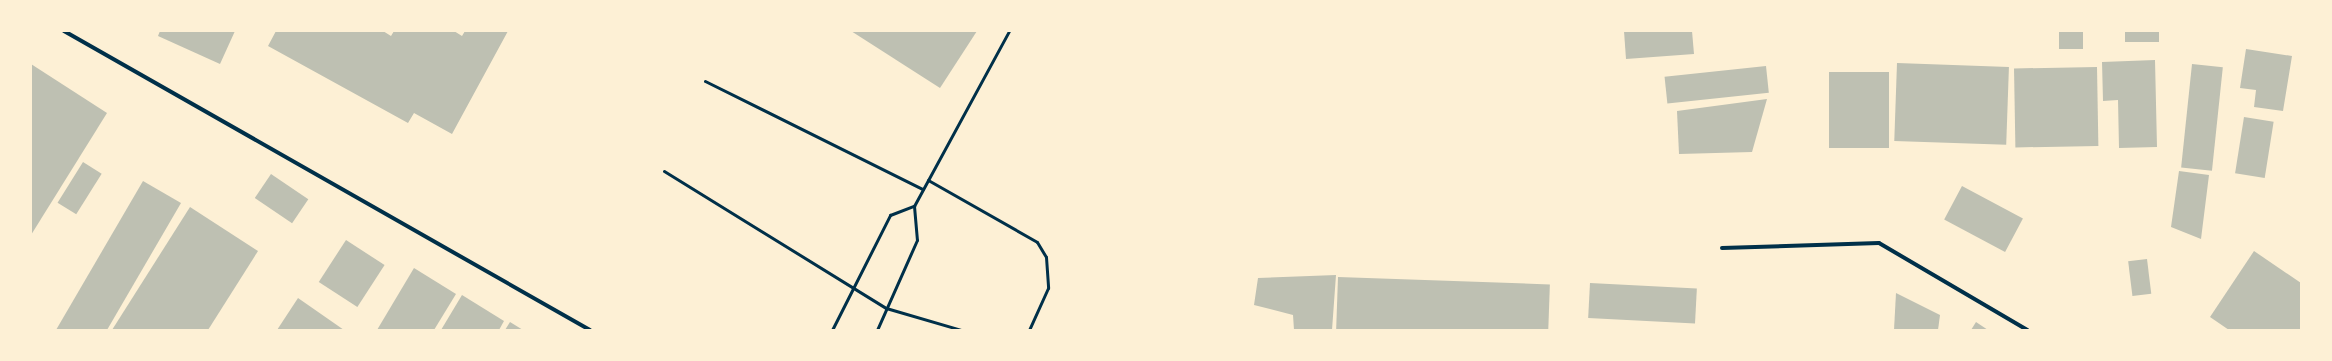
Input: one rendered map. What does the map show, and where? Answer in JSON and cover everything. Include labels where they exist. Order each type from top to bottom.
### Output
[{"type":"street","points":[[64,31],[590,330]]},
{"type":"street","points":[[1722,248],[1880,243],[2027,330]]},
{"type":"lane","points":[[877,330],[917,240],[914,206],[1009,31]]},
{"type":"lane","points":[[705,81],[923,189]]},
{"type":"lane","points":[[664,171],[852,290],[886,308],[961,330]]},
{"type":"lane","points":[[928,180],[1037,242],[1046,257],[1048,288],[1029,330]]},
{"type":"lane","points":[[832,330],[890,215],[914,206]]},
{"type":"building","points":[[160,31],[235,31],[220,64],[158,36]]},
{"type":"building","points":[[276,31],[383,31],[391,36],[394,31],[454,31],[462,36],[465,31],[508,31],[452,134],[414,113],[408,123],[268,46]]},
{"type":"building","points":[[851,31],[977,31],[940,88]]},
{"type":"building","points":[[1624,31],[1692,31],[1694,54],[1626,59]]},
{"type":"building","points":[[2059,31],[2083,31],[2083,49],[2059,49]]},
{"type":"building","points":[[2125,31],[2159,31],[2159,42],[2125,42]]},
{"type":"building","points":[[2246,49],[2292,56],[2283,111],[2254,107],[2256,90],[2240,88]]},
{"type":"building","points":[[2155,60],[2157,147],[2119,148],[2118,100],[2103,101],[2102,62]]},
{"type":"building","points":[[1897,63],[2009,67],[2006,145],[1894,141]]},
{"type":"building","points":[[31,64],[107,113],[31,235]]},
{"type":"building","points":[[2192,64],[2223,67],[2212,171],[2181,167]]},
{"type":"building","points":[[1766,66],[1769,93],[1667,104],[1665,77]]},
{"type":"building","points":[[2097,67],[2098,146],[2015,147],[2014,68]]},
{"type":"building","points":[[1829,72],[1889,72],[1889,148],[1829,148]]},
{"type":"building","points":[[1767,99],[1752,152],[1679,154],[1677,111]]},
{"type":"building","points":[[2244,117],[2274,122],[2265,178],[2235,173]]},
{"type":"building","points":[[83,162],[102,174],[76,214],[58,203]]},
{"type":"building","points":[[2179,171],[2209,175],[2201,239],[2171,227]]},
{"type":"building","points":[[271,174],[308,199],[292,223],[255,198]]},
{"type":"building","points":[[143,181],[181,203],[107,330],[56,330]]},
{"type":"building","points":[[1962,186],[2023,218],[2005,252],[1944,220]]},
{"type":"building","points":[[190,207],[258,251],[208,330],[112,330]]},
{"type":"building","points":[[346,240],[385,265],[357,307],[319,282]]},
{"type":"building","points":[[2254,251],[2301,283],[2301,330],[2229,330],[2210,317]]},
{"type":"building","points":[[2147,259],[2151,294],[2132,296],[2128,261]]},
{"type":"building","points":[[414,268],[456,294],[434,330],[377,330]]},
{"type":"building","points":[[1336,275],[1332,330],[1294,330],[1293,315],[1254,305],[1258,278]]},
{"type":"building","points":[[1338,277],[1550,284],[1548,330],[1336,330]]},
{"type":"building","points":[[1590,283],[1697,289],[1695,324],[1588,318]]},
{"type":"building","points":[[1896,293],[1940,315],[1938,330],[1894,330]]},
{"type":"building","points":[[462,295],[504,321],[499,330],[441,330]]},
{"type":"building","points":[[298,298],[344,330],[277,330]]},
{"type":"building","points":[[510,322],[523,330],[505,330]]},
{"type":"building","points":[[1976,322],[1988,330],[1971,330]]}]
